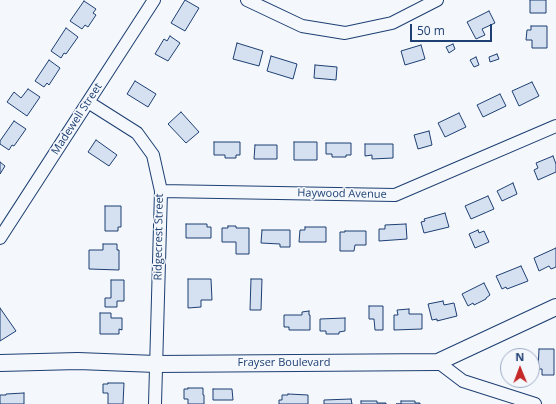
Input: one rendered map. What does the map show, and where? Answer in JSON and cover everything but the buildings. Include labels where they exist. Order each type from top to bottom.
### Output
[{"type":"main road","name":"Frayser Boulevard","points":[[0,363],[78,361],[156,364],[438,362],[556,307]]},
{"type":"street","name":"Madewell Street","points":[[0,238],[154,0]]},
{"type":"street","points":[[247,0],[302,26],[345,33],[392,23],[437,0]]},
{"type":"street","name":"Ridgecrest Street","points":[[88,102],[137,133],[152,155],[161,191],[155,404]]},
{"type":"street","name":"Haywood Avenue","points":[[161,191],[395,195],[556,126]]},
{"type":"street","points":[[438,362],[462,381],[535,404]]}]
